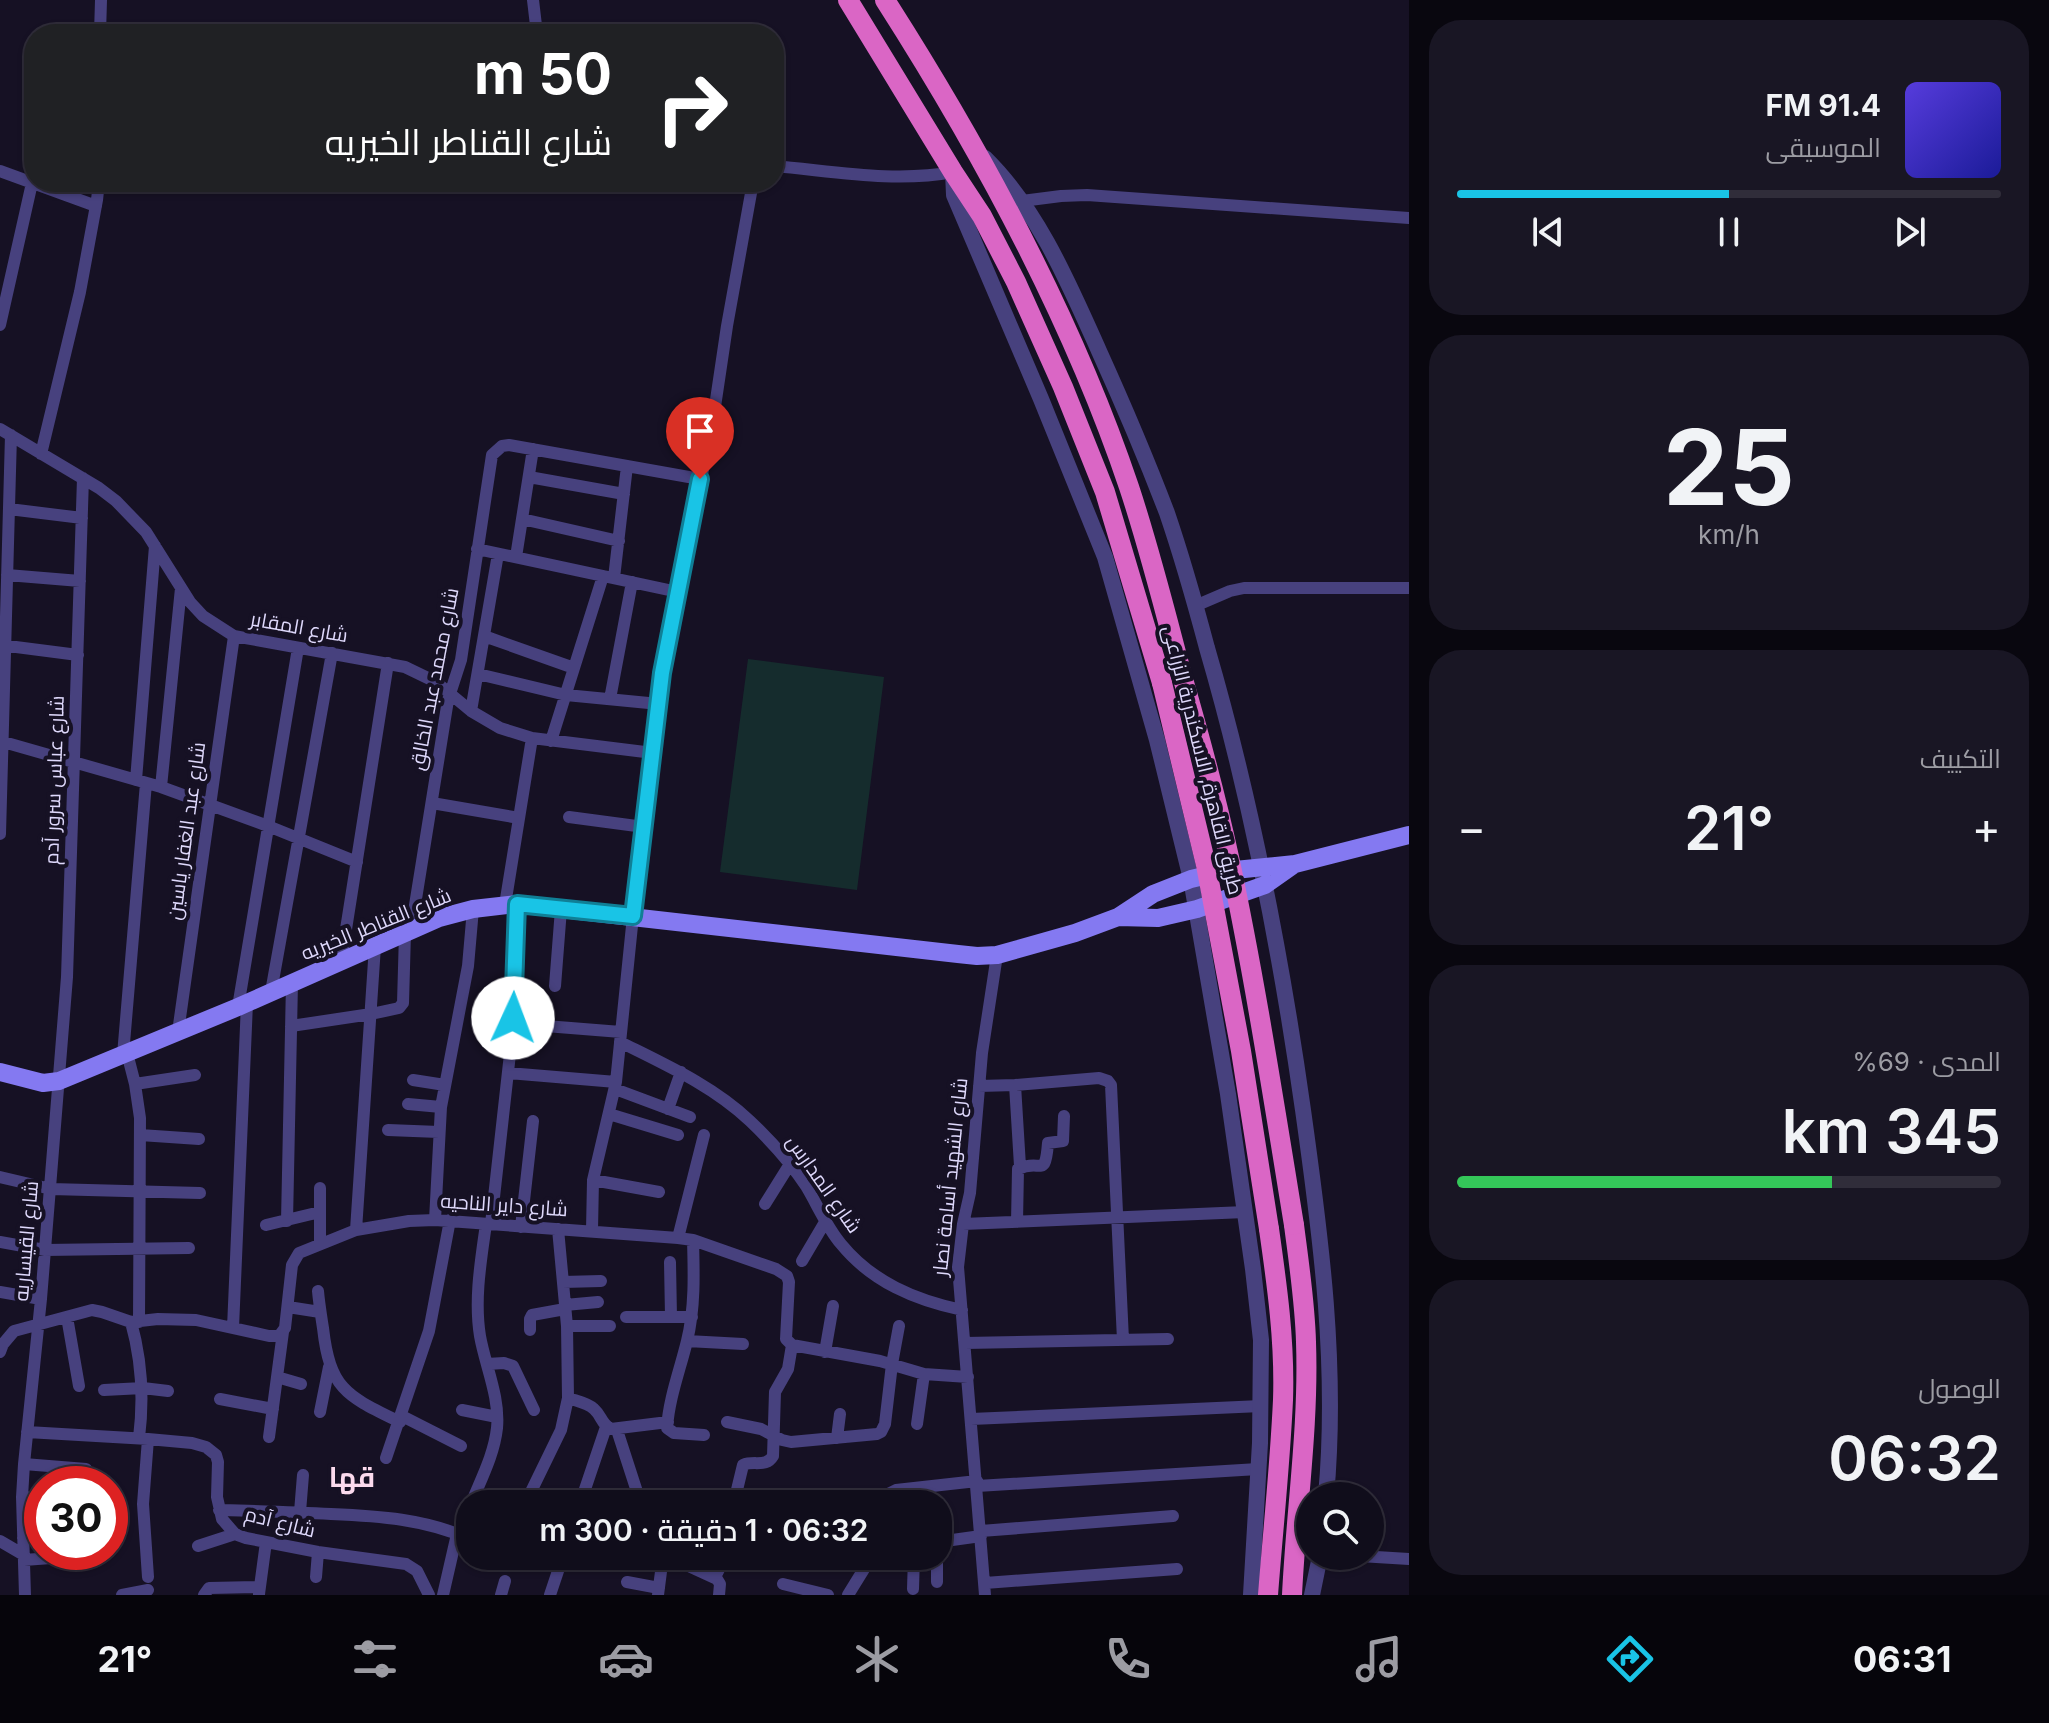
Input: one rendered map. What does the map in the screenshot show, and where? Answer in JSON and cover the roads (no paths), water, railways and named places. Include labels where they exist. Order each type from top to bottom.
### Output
[{"type":"highway","name":"طريق القاهرة, الاسكندرية الزراعى","points":[[848,0],[982,216],[1016,282],[1069,400],[1105,492],[1162,683],[1206,865],[1241,1051],[1277,1285],[1283,1397],[1268,1595]]},
{"type":"highway","name":"طريق القاهرة, الاسكندرية الزراعى","points":[[885,0],[947,101],[1006,207],[1040,273],[1087,380],[1128,485],[1210,777],[1229,859],[1265,1050],[1303,1299],[1306,1355],[1302,1469],[1292,1595]]},
{"type":"main road","name":"شارع القناطر الخيريه","points":[[1118,917],[1158,918],[1197,909],[1262,876],[1295,864],[1409,835]]},
{"type":"main road","name":"شارع القناطر الخيريه","points":[[0,1072],[43,1083],[59,1081],[243,1005],[439,918],[473,909],[511,905],[561,909],[977,956],[997,955],[1046,942],[1118,917],[1153,894],[1191,879],[1225,871],[1262,876]]},
{"type":"street","points":[[100,24],[101,0]]},
{"type":"street","points":[[533,0],[536,24]]},
{"type":"street","points":[[970,142],[998,170],[1022,201],[1074,295],[1135,430],[1168,517],[1220,691],[1241,777],[1292,1027],[1325,1276],[1329,1333],[1326,1482]]},
{"type":"street","points":[[784,167],[891,176],[953,172],[954,195],[1105,557],[1157,740],[1191,879],[1245,1212],[1261,1340],[1261,1406],[1251,1595]]},
{"type":"street","points":[[0,171],[24,180]]},
{"type":"street","points":[[0,325],[30,192]]},
{"type":"street","points":[[57,192],[96,206]]},
{"type":"street","points":[[41,454],[80,292],[98,192]]},
{"type":"street","points":[[592,1230],[593,1180],[616,1086],[662,673],[713,420],[751,192]]},
{"type":"street","points":[[1022,201],[1087,195],[1409,218]]},
{"type":"street","points":[[0,834],[2,646],[7,575],[4,547],[9,509],[5,432]]},
{"type":"street","name":"شارع المقابر","points":[[5,432],[116,501],[155,546],[190,602],[203,616],[234,636],[388,663],[421,673],[450,692],[471,711],[500,728],[532,738],[653,753]]},
{"type":"street","name":"شارع محمد عبد الخالق","points":[[371,1014],[397,1009],[403,1003],[408,932],[450,692],[461,660],[490,461],[497,450],[509,445],[533,449]]},
{"type":"street","points":[[516,557],[533,449],[700,479]]},
{"type":"street","points":[[551,741],[619,541],[627,466]]},
{"type":"street","points":[[529,477],[624,494]]},
{"type":"street","name":"شارع عباس سرور آدم","points":[[59,1081],[67,977],[83,478]]},
{"type":"street","points":[[9,509],[82,518]]},
{"type":"street","points":[[522,519],[619,541]]},
{"type":"street","points":[[122,1595],[148,1584],[143,1504],[143,1388],[135,1322],[139,1249],[139,1101],[125,1054],[155,546]]},
{"type":"street","points":[[477,549],[678,592]]},
{"type":"street","points":[[471,711],[498,554]]},
{"type":"street","points":[[7,575],[80,581]]},
{"type":"street","points":[[610,699],[632,582]]},
{"type":"street","points":[[161,787],[181,587]]},
{"type":"street","points":[[1195,606],[1244,588],[1409,588]]},
{"type":"street","name":"شارع عبد الغفار ياسين","points":[[178,1032],[234,636]]},
{"type":"street","points":[[484,636],[574,668]]},
{"type":"street","points":[[2,646],[78,655]]},
{"type":"street","points":[[233,1328],[243,1005],[268,826],[298,648]]},
{"type":"street","points":[[271,992],[332,653]]},
{"type":"street","points":[[341,961],[388,663]]},
{"type":"street","points":[[478,674],[566,695],[659,704]]},
{"type":"street","points":[[477,1490],[491,1457],[497,1417],[480,1336],[478,1308],[513,1027],[511,905],[519,818],[532,738]]},
{"type":"street","points":[[2,741],[161,787],[357,862]]},
{"type":"street","points":[[432,803],[519,818]]},
{"type":"street","points":[[569,817],[644,827]]},
{"type":"street","points":[[435,1220],[441,1107],[468,966],[473,909]]},
{"type":"street","points":[[555,986],[561,909]]},
{"type":"street","points":[[356,1230],[375,946]]},
{"type":"street","name":"شارع الشهيد أسامة نصار","points":[[985,1589],[958,1267],[970,1193],[986,1020],[997,955]]},
{"type":"street","points":[[287,1221],[292,983]]},
{"type":"street","points":[[291,1026],[371,1014]]},
{"type":"street","points":[[533,1025],[620,1037]]},
{"type":"street","name":"شارع المدارس","points":[[620,1037],[720,1097],[749,1121],[790,1164],[841,1245],[861,1265],[908,1295],[962,1310]]},
{"type":"street","points":[[668,1109],[681,1072]]},
{"type":"street","points":[[508,1073],[616,1086],[690,1117]]},
{"type":"street","points":[[135,1084],[195,1075]]},
{"type":"street","points":[[979,1086],[1099,1078],[1108,1081],[1112,1090],[1123,1340]]},
{"type":"street","points":[[413,1080],[445,1085]]},
{"type":"street","name":"شارع القيساريه","points":[[24,1558],[24,1464],[59,1081]]},
{"type":"street","points":[[1015,1085],[1020,1166],[1017,1222]]},
{"type":"street","points":[[408,1104],[441,1107]]},
{"type":"street","points":[[609,1114],[678,1135]]},
{"type":"street","points":[[1020,1166],[1045,1164],[1048,1143],[1063,1141],[1064,1116]]},
{"type":"street","points":[[521,1227],[533,1121]]},
{"type":"street","points":[[388,1130],[439,1132]]},
{"type":"street","points":[[140,1135],[199,1139]]},
{"type":"street","points":[[678,1238],[704,1135]]},
{"type":"street","points":[[765,1204],[790,1164]]},
{"type":"street","points":[[0,1177],[51,1189],[200,1193]]},
{"type":"street","points":[[593,1180],[659,1192]]},
{"type":"street","points":[[320,1188],[320,1244]]},
{"type":"street","points":[[266,1225],[320,1212]]},
{"type":"street","points":[[963,1224],[1245,1212]]},
{"type":"street","points":[[386,1458],[429,1331],[450,1220]]},
{"type":"street","name":"شارع داير الناحيه","points":[[269,1437],[293,1261],[299,1253],[356,1230],[409,1221],[450,1220],[693,1240],[776,1269],[787,1276],[790,1289],[786,1339],[792,1345]]},
{"type":"street","points":[[802,1261],[825,1222]]},
{"type":"street","points":[[532,1490],[561,1430],[568,1398],[567,1326],[558,1229]]},
{"type":"street","points":[[693,1240],[692,1317],[667,1428],[671,1432],[704,1435]]},
{"type":"street","points":[[0,1242],[45,1250],[189,1248]]},
{"type":"street","points":[[670,1262],[671,1317]]},
{"type":"street","points":[[563,1282],[601,1281]]},
{"type":"street","points":[[318,1291],[329,1367],[336,1380],[352,1396],[461,1446]]},
{"type":"street","points":[[0,1292],[41,1299]]},
{"type":"street","points":[[530,1330],[532,1315],[598,1302]]},
{"type":"street","points":[[825,1352],[833,1306]]},
{"type":"street","points":[[288,1307],[320,1312]]},
{"type":"street","points":[[0,1352],[14,1331],[92,1310],[135,1322],[196,1320],[269,1336],[279,1336],[283,1332]]},
{"type":"street","points":[[67,1317],[79,1386]]},
{"type":"street","points":[[626,1317],[692,1317]]},
{"type":"street","points":[[567,1326],[610,1326]]},
{"type":"street","points":[[727,1422],[761,1429],[791,1442],[881,1432],[885,1424],[899,1326]]},
{"type":"street","points":[[965,1343],[1168,1339]]},
{"type":"street","points":[[687,1341],[743,1344]]},
{"type":"street","points":[[737,1490],[743,1465],[771,1460],[775,1392],[788,1369],[792,1345],[892,1364],[924,1374],[968,1377]]},
{"type":"street","points":[[487,1364],[513,1366],[534,1410]]},
{"type":"street","points":[[320,1412],[329,1367]]},
{"type":"street","points":[[917,1424],[924,1374]]},
{"type":"street","points":[[277,1377],[301,1384]]},
{"type":"street","points":[[104,1390],[143,1388],[168,1391]]},
{"type":"street","points":[[568,1398],[592,1406],[612,1428],[636,1490]]},
{"type":"street","points":[[220,1399],[273,1409]]},
{"type":"street","points":[[971,1419],[1261,1406]]},
{"type":"street","points":[[462,1410],[497,1417]]},
{"type":"street","points":[[837,1438],[840,1414]]},
{"type":"street","points":[[612,1428],[668,1422]]},
{"type":"street","points":[[586,1490],[612,1428]]},
{"type":"street","name":"شارع آدم","points":[[27,1432],[144,1438],[192,1443],[211,1450],[218,1462],[219,1510],[222,1519],[235,1534],[318,1552],[406,1564],[417,1571],[429,1595]]},
{"type":"street","points":[[24,1464],[49,1466]]},
{"type":"street","points":[[896,1490],[1258,1469]]},
{"type":"street","points":[[300,1512],[303,1475]]},
{"type":"street","points":[[219,1510],[401,1519],[433,1525],[456,1534]]},
{"type":"street","points":[[952,1539],[1173,1516]]},
{"type":"street","points":[[198,1546],[235,1534]]},
{"type":"street","points":[[443,1595],[456,1538]]},
{"type":"street","points":[[0,1541],[24,1558]]},
{"type":"street","points":[[204,1595],[209,1588],[259,1591],[266,1542]]},
{"type":"street","points":[[316,1577],[318,1552]]},
{"type":"street","points":[[1384,1557],[1409,1559]]},
{"type":"street","points":[[985,1589],[1177,1569]]},
{"type":"street","name":"شارع القيساريه","points":[[24,1570],[25,1595]]},
{"type":"street","points":[[550,1595],[558,1570]]},
{"type":"street","points":[[627,1582],[658,1592],[662,1570]]},
{"type":"street","points":[[698,1570],[715,1577],[720,1584],[719,1595]]},
{"type":"street","points":[[715,1577],[719,1570]]},
{"type":"street","points":[[848,1595],[860,1570]]},
{"type":"street","points":[[913,1589],[914,1570]]},
{"type":"street","points":[[937,1570],[937,1582]]},
{"type":"street","points":[[1312,1595],[1317,1570]]},
{"type":"street","points":[[501,1595],[505,1581]]},
{"type":"street","points":[[783,1584],[828,1595]]},
{"type":"district","name":"قها","points":[[352,1477]]}]
